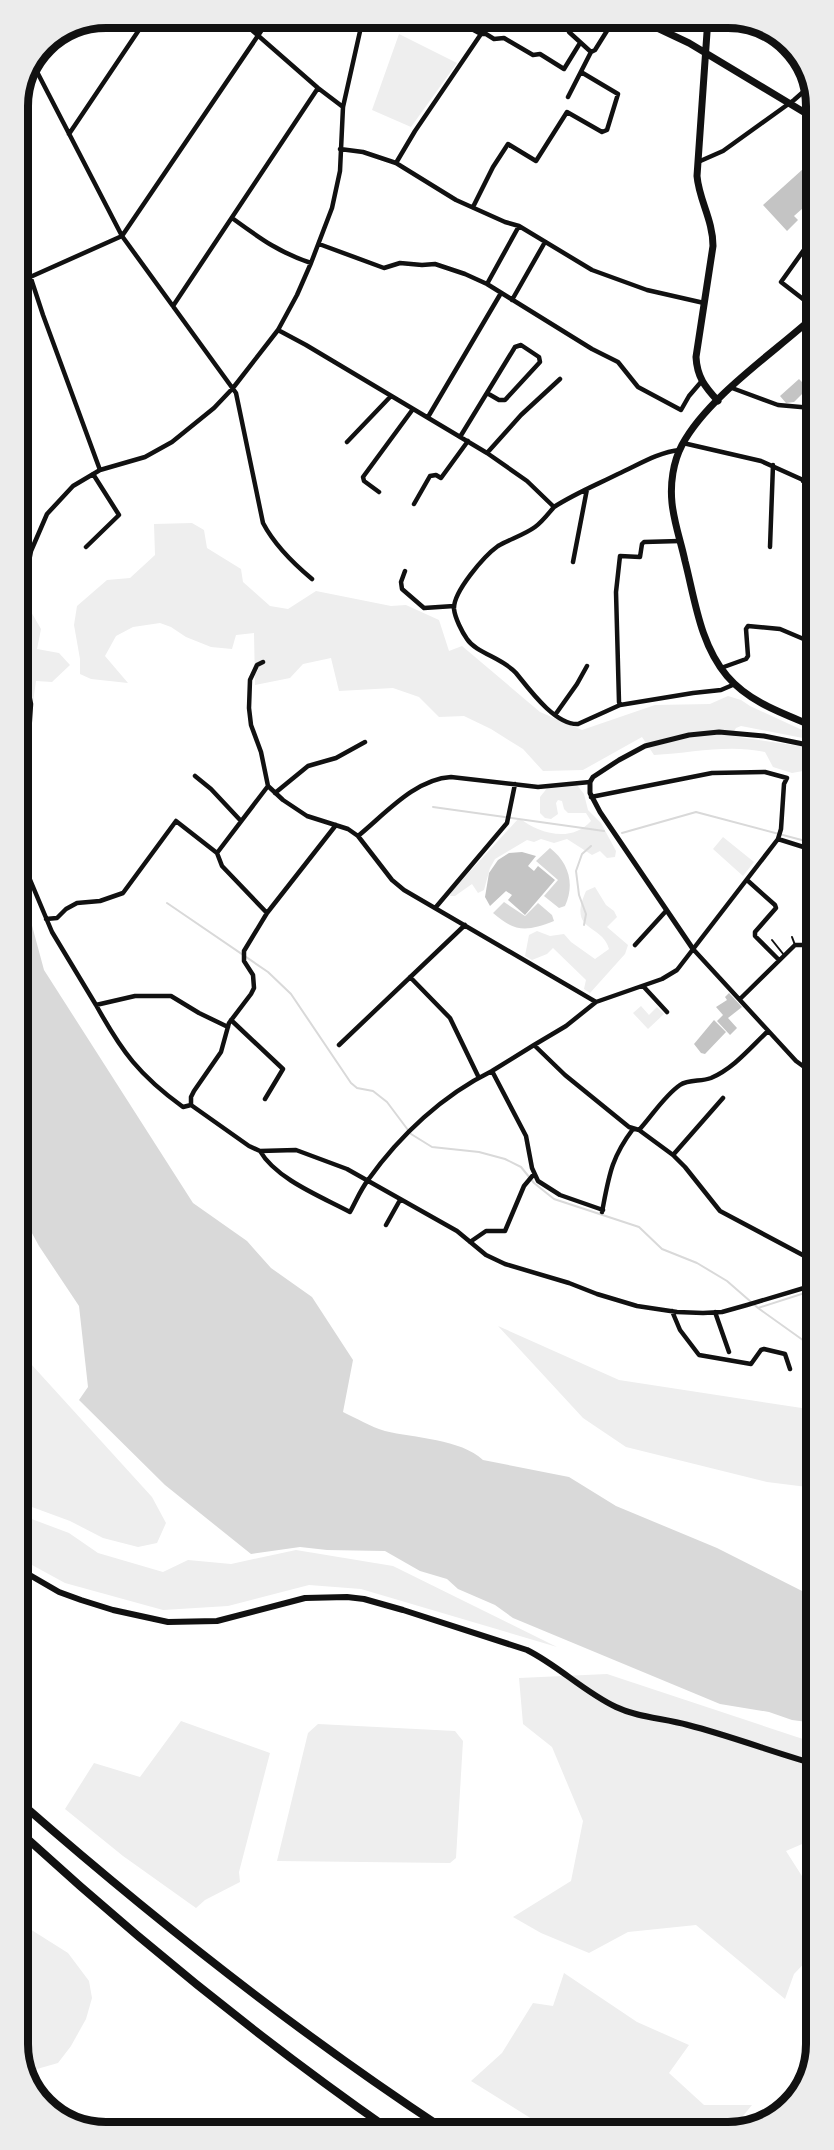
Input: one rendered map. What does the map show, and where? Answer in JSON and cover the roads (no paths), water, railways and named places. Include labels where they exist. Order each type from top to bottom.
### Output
[{"type":"highway","points":[[29,1810],[159,1920],[238,1982],[317,2042],[432,2122]]},
{"type":"highway","points":[[29,1840],[79,1886],[225,2007],[379,2121]]},
{"type":"main road","points":[[659,29],[688,43],[806,113]]},
{"type":"main road","points":[[708,29],[697,162],[698,188],[713,235],[696,357],[697,371],[702,382],[718,401]]},
{"type":"main road","points":[[806,323],[699,420],[681,446],[673,474],[672,492],[674,517],[701,627],[710,651],[735,684],[759,702],[806,723]]},
{"type":"main road","points":[[29,1575],[59,1592],[113,1611],[168,1622],[218,1621],[305,1598],[323,1596],[364,1599],[528,1650],[599,1697],[632,1713],[686,1724],[806,1761]]},
{"type":"street","points":[[69,134],[140,29]]},
{"type":"street","points":[[251,29],[343,107]]},
{"type":"street","points":[[29,278],[122,236],[263,29]]},
{"type":"street","points":[[29,561],[31,551],[47,514],[73,486],[100,470],[145,457],[157,451],[196,423],[233,388],[278,330],[297,295],[319,244],[337,187],[343,107],[361,29]]},
{"type":"street","points":[[472,29],[494,39],[504,38],[533,55],[540,54],[564,69],[580,43]]},
{"type":"street","points":[[571,29],[569,32],[591,52]]},
{"type":"street","points":[[568,97],[591,52],[595,50],[608,29]]},
{"type":"street","points":[[396,163],[481,34]]},
{"type":"street","points":[[37,72],[122,236],[236,393],[264,525],[297,566],[312,579]]},
{"type":"street","points":[[532,169],[567,112],[602,132],[607,130],[618,94],[581,72]]},
{"type":"street","points":[[173,306],[318,88]]},
{"type":"street","points":[[697,162],[723,152],[804,91]]},
{"type":"street","points":[[473,207],[508,144],[536,161]]},
{"type":"street","points":[[340,149],[363,152],[396,163],[456,200],[519,226],[592,270],[648,290],[704,303]]},
{"type":"street","points":[[232,218],[286,255],[311,263]]},
{"type":"street","points":[[487,284],[519,226]]},
{"type":"street","points":[[512,300],[545,242]]},
{"type":"street","points":[[319,244],[384,268],[400,263],[438,264],[487,284],[592,349],[618,362],[638,387],[681,410],[689,396],[702,382]]},
{"type":"street","points":[[806,247],[781,282],[806,301]]},
{"type":"street","points":[[29,269],[100,470]]},
{"type":"street","points":[[428,417],[501,293]]},
{"type":"street","points":[[278,330],[487,453],[526,481],[554,507]]},
{"type":"street","points":[[460,437],[487,393],[517,346],[521,345],[540,358],[540,362],[505,400],[499,400],[487,393]]},
{"type":"street","points":[[487,453],[521,415],[560,380]]},
{"type":"street","points":[[732,388],[778,405],[806,407]]},
{"type":"street","points":[[347,442],[391,396]]},
{"type":"street","points":[[379,492],[364,481],[363,477],[413,409]]},
{"type":"street","points":[[414,504],[430,476],[436,475],[441,478],[468,441]]},
{"type":"street","points":[[735,684],[721,690],[620,705],[578,724],[566,722],[533,694],[511,667],[468,640],[454,606],[468,578],[482,559],[498,546],[536,527],[554,507],[587,489],[681,446],[754,459],[773,465],[806,481]]},
{"type":"street","points":[[770,547],[773,465]]},
{"type":"street","points":[[803,480],[806,471]]},
{"type":"street","points":[[86,547],[119,515],[93,474]]},
{"type":"street","points":[[573,561],[587,489]]},
{"type":"street","points":[[620,705],[617,678],[616,592],[620,556],[640,557],[644,542],[680,541]]},
{"type":"street","points":[[405,571],[401,582],[402,589],[424,608],[454,606]]},
{"type":"street","points":[[721,668],[746,659],[748,656],[746,629],[748,626],[780,629],[806,640]]},
{"type":"street","points":[[263,662],[257,665],[250,680],[249,708],[251,725],[261,752],[268,786],[307,816],[336,825],[358,836],[392,880],[404,890],[596,1002]]},
{"type":"street","points":[[555,715],[587,666]]},
{"type":"street","points":[[29,694],[31,704],[29,734]]},
{"type":"street","points":[[358,836],[418,786],[431,780],[451,777],[538,787],[590,782],[602,771],[645,746],[710,732],[741,732],[806,745]]},
{"type":"street","points":[[275,793],[308,766],[336,758],[365,742]]},
{"type":"street","points":[[260,1151],[266,1161],[296,1183],[350,1212],[367,1180],[414,1128],[457,1090],[566,1026],[596,1002],[662,979],[677,970],[778,839],[787,778],[765,772],[712,773],[591,797]]},
{"type":"street","points":[[195,776],[211,789],[241,821]]},
{"type":"street","points":[[590,782],[591,797],[693,949],[796,1061],[806,1068]]},
{"type":"street","points":[[436,907],[507,823],[515,784]]},
{"type":"street","points":[[217,853],[268,786]]},
{"type":"street","points":[[46,919],[57,918],[77,903],[100,901],[123,893],[176,821],[217,853],[222,866],[267,913]]},
{"type":"street","points":[[191,1105],[194,1091],[221,1052],[231,1020],[254,988],[253,975],[244,961],[244,951],[267,913],[336,825]]},
{"type":"street","points":[[778,839],[806,848]]},
{"type":"street","points":[[29,875],[46,919],[61,948],[116,1040],[144,1076],[183,1107],[191,1105],[249,1146],[260,1151],[296,1150],[347,1169],[457,1231],[486,1255],[505,1264],[637,1306],[672,1311],[715,1312],[760,1302],[806,1288]]},
{"type":"street","points":[[747,880],[775,905],[776,908],[755,932],[755,936],[779,960]]},
{"type":"street","points":[[634,945],[666,911]]},
{"type":"street","points":[[339,1045],[465,925]]},
{"type":"street","points":[[740,999],[795,945],[806,947]]},
{"type":"street","points":[[410,977],[450,1018],[478,1078]]},
{"type":"street","points":[[643,986],[667,1012]]},
{"type":"street","points":[[96,1005],[135,996],[171,996],[228,1027]]},
{"type":"street","points":[[231,1020],[283,1069],[265,1099]]},
{"type":"street","points":[[639,1130],[681,1084],[719,1074],[742,1057],[768,1031]]},
{"type":"street","points":[[534,1045],[565,1075],[633,1129],[639,1130],[673,1155],[686,1167],[720,1211],[806,1258]]},
{"type":"street","points":[[492,1071],[526,1136],[534,1175],[538,1181],[561,1195],[603,1211],[615,1155],[633,1129]]},
{"type":"street","points":[[673,1155],[723,1098]]},
{"type":"street","points":[[470,1242],[486,1231],[506,1231],[526,1182],[534,1175]]},
{"type":"street","points":[[386,1225],[400,1200]]},
{"type":"street","points":[[672,1311],[680,1330],[699,1355],[751,1364],[764,1349],[785,1354],[790,1369]]},
{"type":"street","points":[[715,1312],[729,1352]]},
{"type":"lane","points":[[792,937],[795,945]]},
{"type":"lane","points":[[772,940],[784,955]]},
{"type":"waterway","points":[[433,807],[604,831]]},
{"type":"waterway","points":[[622,833],[696,812],[806,841]]},
{"type":"waterway","points":[[584,925],[586,914],[579,895],[576,871],[582,854],[591,846]]},
{"type":"waterway","points":[[167,903],[268,972],[291,994],[351,1083],[357,1088],[373,1091],[387,1102],[411,1134],[432,1147],[479,1152],[505,1159],[521,1167],[534,1183],[554,1199],[639,1227],[662,1249],[697,1263],[727,1281],[758,1308],[806,1342]]},
{"type":"waterway","points":[[758,1308],[806,1293]]}]
